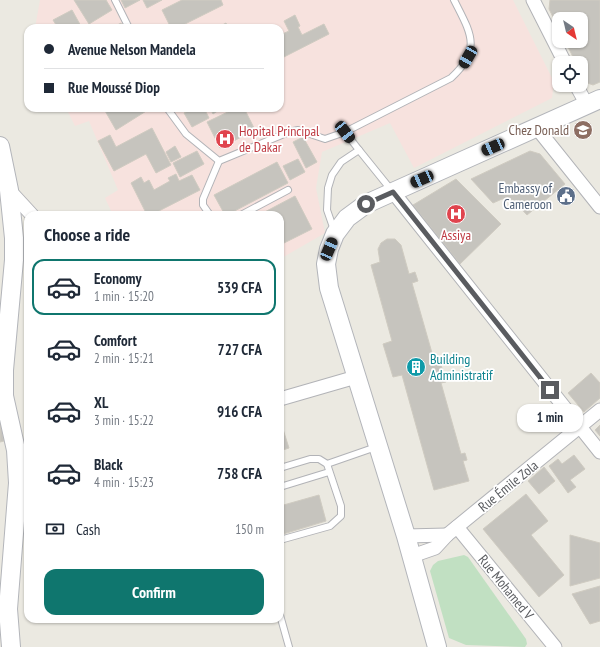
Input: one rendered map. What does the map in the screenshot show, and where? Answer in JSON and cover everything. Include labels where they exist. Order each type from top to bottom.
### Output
[{"type":"street","points":[[532,0],[561,56]]},
{"type":"street","points":[[437,647],[406,536],[329,288],[326,264],[329,249],[335,234],[347,218],[366,204],[593,102],[583,92]]},
{"type":"street","points":[[536,127],[600,206]]},
{"type":"street","points":[[0,146],[9,190],[14,238],[14,260],[4,370],[4,396],[16,450],[18,483],[8,609],[11,647]]},
{"type":"street","points":[[9,190],[28,211]]},
{"type":"street","points":[[393,192],[600,452]]},
{"type":"street","points":[[284,398],[356,377]]},
{"type":"street","name":"Rue Émile Zola","points":[[412,556],[435,548],[441,544],[452,531],[600,410]]},
{"type":"street","points":[[406,536],[452,531]]},
{"type":"street","name":"Rue Mohamed V","points":[[452,531],[555,647]]},
{"type":"lane","points":[[115,0],[127,24]]},
{"type":"lane","points":[[207,211],[203,205],[202,199],[219,161],[289,132],[298,130],[325,139],[345,132],[451,78],[461,69],[468,57],[471,45],[470,33],[454,0]]},
{"type":"lane","points":[[171,112],[186,134],[219,161]]},
{"type":"lane","points":[[345,132],[393,192]]},
{"type":"lane","points":[[335,234],[327,210],[328,188],[332,175],[341,162],[359,150]]},
{"type":"lane","points":[[249,211],[288,190]]},
{"type":"lane","points":[[327,464],[378,447]]},
{"type":"lane","points":[[284,467],[320,459],[327,464],[341,506],[341,516],[330,526],[284,539]]},
{"type":"lane","points":[[284,486],[329,472]]},
{"type":"lane","points":[[282,623],[289,647]]},
{"type":"shaded area","name":"Hopital Principal de Dakar","points":[[40,0],[513,0],[552,78],[552,98],[414,168],[390,123],[322,152],[316,188],[325,233],[284,257],[284,211],[111,211],[105,198],[118,190],[89,121],[75,126],[68,112],[284,112],[284,24],[36,24]]},
{"type":"green space","points":[[464,555],[468,557],[526,639],[527,644],[525,647],[466,645],[449,638],[430,571],[433,565],[438,561]]},
{"type":"building","points":[[74,0],[106,0],[112,10],[89,24]]},
{"type":"building","points":[[121,0],[140,0],[125,8]]},
{"type":"building","points":[[143,0],[162,0],[147,8]]},
{"type":"building","points":[[182,0],[221,0],[223,5],[185,24],[169,24],[162,10]]},
{"type":"building","points":[[550,0],[600,0],[600,82],[593,85],[588,83],[588,56],[572,56],[568,48],[588,48],[588,12],[552,12],[552,15],[549,9]]},
{"type":"building","points":[[72,10],[80,24],[56,24],[53,20]]},
{"type":"building","points":[[295,15],[302,35],[324,24],[329,34],[284,57],[284,33],[289,31],[284,21]]},
{"type":"building","points":[[106,112],[145,112],[116,130]]},
{"type":"building","points":[[206,112],[209,118],[192,127],[184,113]]},
{"type":"building","points":[[228,112],[246,112],[255,130],[220,148],[207,122]]},
{"type":"building","points":[[152,128],[171,165],[156,173],[146,154],[114,171],[98,141],[110,135],[116,147]]},
{"type":"building","points":[[303,137],[317,162],[306,168],[293,142]]},
{"type":"building","points":[[175,146],[181,157],[171,162],[166,152]]},
{"type":"building","points":[[197,151],[204,164],[180,177],[173,163]]},
{"type":"building","points":[[530,151],[540,154],[565,184],[527,215],[513,200],[502,199],[493,203],[471,179]]},
{"type":"building","points":[[298,159],[305,172],[290,180],[283,166]]},
{"type":"building","points":[[277,162],[288,183],[235,211],[223,211],[214,195]]},
{"type":"building","points":[[176,174],[179,181],[192,175],[200,190],[159,211],[145,211],[131,183],[141,177],[144,183],[149,180],[154,190],[170,181],[168,178]]},
{"type":"building","name":"Assiya","points":[[456,179],[501,224],[460,264],[413,205]]},
{"type":"building","points":[[295,196],[312,229],[284,243],[284,211],[267,211]]},
{"type":"building","name":"Building Administratif","points":[[387,239],[395,239],[401,245],[409,274],[415,272],[418,281],[412,283],[434,360],[439,358],[446,382],[441,383],[461,454],[465,453],[467,460],[463,461],[469,481],[434,490],[402,375],[393,377],[383,344],[392,341],[371,265],[380,262],[378,249],[381,243]]},
{"type":"building","points":[[591,373],[600,383],[600,398],[584,412],[568,393]]},
{"type":"building","points":[[0,421],[4,441],[0,442]]},
{"type":"building","points":[[600,425],[600,436],[595,430]]},
{"type":"building","points":[[284,432],[289,448],[284,450]]},
{"type":"building","points":[[574,455],[585,469],[570,480],[576,487],[568,493],[549,466],[558,459],[562,464]]},
{"type":"building","points":[[544,467],[555,481],[539,494],[528,481]]},
{"type":"building","points":[[526,494],[548,521],[531,535],[564,575],[539,597],[483,529]]},
{"type":"building","points":[[319,495],[326,521],[284,534],[284,505]]},
{"type":"building","points":[[570,535],[600,543],[600,578],[570,586]]},
{"type":"building","points":[[600,586],[600,621],[590,624],[572,594]]},
{"type":"place","name":"Chez Donald","points":[[583,130]]},
{"type":"place","name":"Hopital Principal de Dakar","points":[[225,139]]},
{"type":"place","name":"Embassy of Cameroon","points":[[566,196]]},
{"type":"place","name":"Assiya","points":[[456,214]]},
{"type":"place","name":"Building Administratif","points":[[416,367]]},
{"type":"route","points":[[366,204],[393,192],[550,390]]}]
